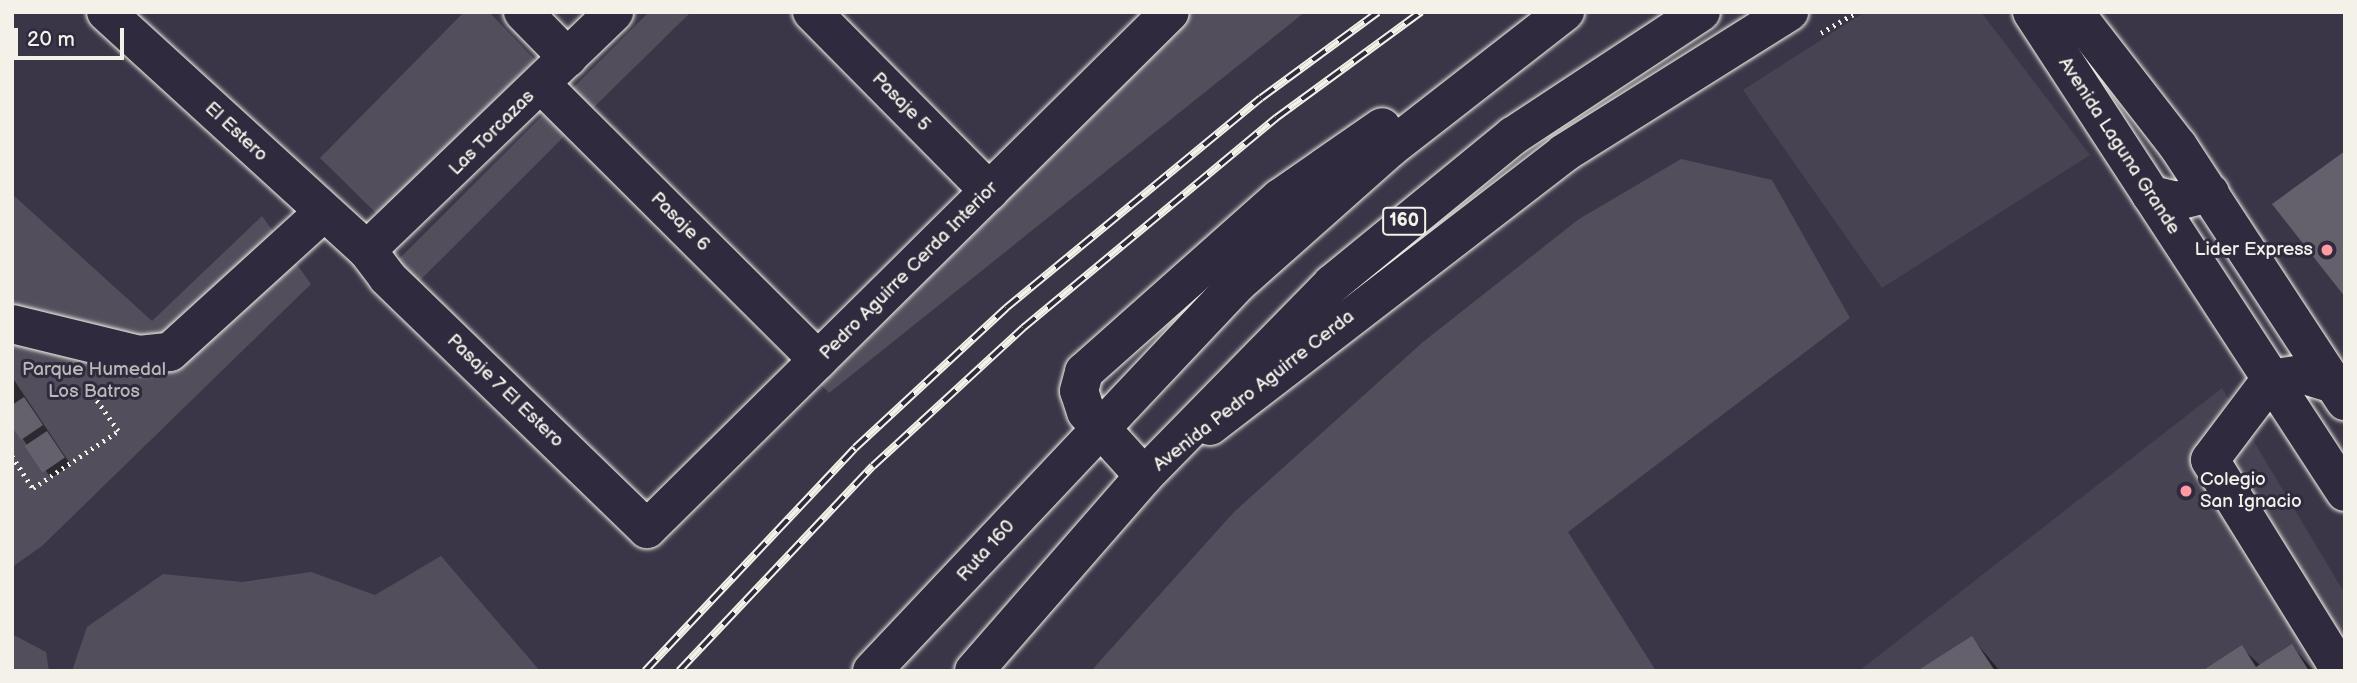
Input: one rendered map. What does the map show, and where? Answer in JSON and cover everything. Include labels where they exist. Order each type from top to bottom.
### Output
[{"type":"main road","name":"El Estero","points":[[106,12],[323,213],[367,250]]},
{"type":"main road","name":"Pasaje 6","points":[[523,12],[555,71],[818,360]]},
{"type":"main road","name":"Las Torcazas","points":[[367,250],[614,12]]},
{"type":"main road","name":"Pasaje 5","points":[[812,12],[989,191]]},
{"type":"main road","points":[[1097,429],[1309,218],[1506,56],[1565,12]]},
{"type":"main road","name":"Avenida Pedro Aguirre Cerda","points":[[1144,476],[1283,330],[1434,196],[1589,81],[1701,12]]},
{"type":"main road","name":"Avenida Laguna Grande","points":[[2032,12],[2345,492]]},
{"type":"main road","name":"Avenida Laguna Grande","points":[[2074,12],[2210,193],[2339,392]]},
{"type":"main road","name":"Pedro Aguirre Cerda Interior","points":[[647,529],[989,191],[1162,15]]},
{"type":"main road","name":"Avenida Pedro Aguirre Cerda","points":[[1144,476],[1542,169],[1799,26]]},
{"type":"main road","points":[[1144,476],[1097,429],[1079,391],[1090,363],[1280,198],[1379,129],[1506,56]]},
{"type":"main road","points":[[2151,195],[2176,201],[2210,193]]},
{"type":"main road","points":[[12,324],[139,355],[170,352],[323,213]]},
{"type":"main road","name":"Pasaje 7 El Estero","points":[[367,250],[387,277],[647,529]]},
{"type":"main road","points":[[2339,392],[2302,374],[2271,379],[2210,460],[2341,671]]},
{"type":"main road","name":"Ruta 160","points":[[872,671],[1097,429]]},
{"type":"main road","name":"160","points":[[974,671],[1144,476]]},
{"type":"path","points":[[1799,26],[1857,12]]},
{"type":"path","points":[[12,456],[33,488],[118,431],[67,358],[86,342]]},
{"type":"shaded area","points":[[1865,12],[1981,12],[2090,155],[1882,288],[1743,90]]},
{"type":"shaded area","name":"Colegio San Ignacio","points":[[2222,388],[2345,594],[2345,671],[1859,671]]},
{"type":"green space","points":[[464,12],[489,12],[535,60],[378,215],[320,158]]},
{"type":"green space","points":[[649,12],[691,12],[590,111],[569,92]]},
{"type":"green space","points":[[1192,12],[1305,12],[829,393],[818,381]]},
{"type":"green space","points":[[546,112],[567,133],[412,288],[391,267]]},
{"type":"green space","points":[[1681,159],[1772,180],[1850,318],[1568,532],[1656,671],[1091,671],[1234,512],[1423,342],[1579,219]]},
{"type":"green space","name":"Parque Humedal Los Batros","points":[[12,194],[152,321],[262,216],[311,284],[42,546],[12,567]]},
{"type":"green space","points":[[441,556],[540,671],[72,671],[87,627],[163,574],[242,582],[311,572],[375,595]]},
{"type":"green space","points":[[12,634],[46,652],[49,671],[12,671]]},
{"type":"building","name":"Lider Express","points":[[2345,151],[2345,297],[2272,204]]},
{"type":"building","points":[[24,397],[43,425],[21,440],[12,427],[12,405]]},
{"type":"building","points":[[47,431],[65,458],[43,473],[25,446]]},
{"type":"building","points":[[1972,636],[1995,671],[1917,671]]},
{"type":"building","points":[[2292,644],[2309,671],[2202,671],[2242,645],[2256,667]]},
{"type":"railway","points":[[645,671],[855,448],[1006,308],[1261,98],[1378,12]]},
{"type":"railway","points":[[679,671],[873,466],[1023,328],[1276,118],[1421,12]]},
{"type":"place","name":"Lider Express","points":[[2327,250]]},
{"type":"place","name":"Colegio San Ignacio","points":[[2186,491]]}]
